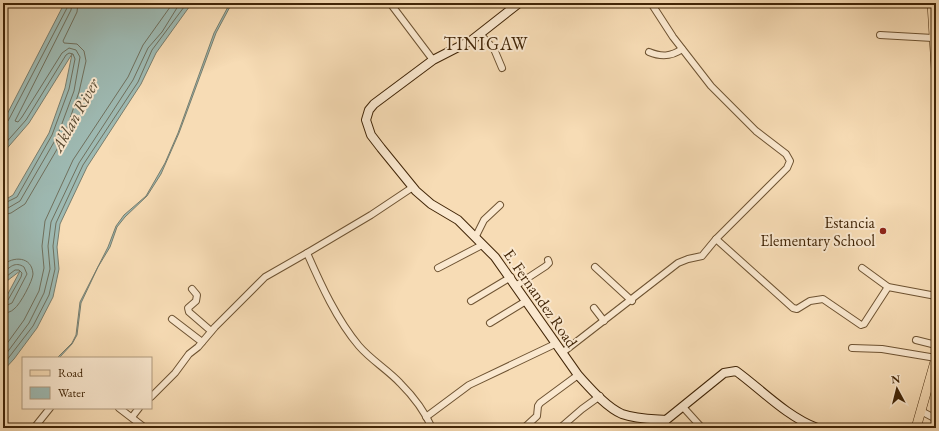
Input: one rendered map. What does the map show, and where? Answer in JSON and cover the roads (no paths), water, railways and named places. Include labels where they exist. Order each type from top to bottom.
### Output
[{"type":"main road","points":[[932,3],[936,69]]},
{"type":"main road","points":[[916,428],[936,358]]},
{"type":"street","points":[[390,3],[433,60]]},
{"type":"street","name":"E. Fernandez Road","points":[[519,3],[509,6],[480,34],[462,47],[433,60],[374,104],[369,110],[366,120],[371,134],[413,187],[431,204],[458,220],[476,236],[482,245],[495,257],[511,277],[555,344],[578,375],[621,413],[666,424],[683,407],[724,373],[736,371],[774,402],[802,421],[818,428]]},
{"type":"street","points":[[562,353],[632,301],[678,263],[702,256],[716,239],[787,168],[790,161],[786,154],[756,131],[711,86],[682,49],[651,3]]},
{"type":"street","points":[[480,34],[494,49],[502,68]]},
{"type":"street","points":[[880,35],[933,38]]},
{"type":"street","points":[[649,52],[663,56],[670,55],[682,49]]},
{"type":"street","points":[[152,396],[211,331],[265,277],[371,215],[413,187]]},
{"type":"street","points":[[476,236],[484,220],[500,205]]},
{"type":"street","points":[[716,239],[793,308],[797,309],[810,301],[823,299],[861,325],[864,324],[888,287]]},
{"type":"street","points":[[438,268],[482,245]]},
{"type":"street","points":[[307,253],[318,277],[349,333],[360,348],[401,384],[420,406],[432,428]]},
{"type":"street","points":[[517,286],[546,266],[549,263],[548,260]]},
{"type":"street","points":[[595,267],[632,301]]},
{"type":"street","points":[[862,268],[888,287],[936,296]]},
{"type":"street","points":[[471,301],[511,277]]},
{"type":"street","points":[[192,289],[197,295],[196,301],[188,308],[189,312],[211,331]]},
{"type":"street","points":[[490,323],[526,301]]},
{"type":"street","points":[[594,308],[604,321]]},
{"type":"street","points":[[172,319],[202,342]]},
{"type":"street","points":[[916,340],[936,345]]},
{"type":"street","points":[[426,417],[469,385],[555,344]]},
{"type":"street","points":[[852,348],[882,349],[936,358]]},
{"type":"street","points":[[524,428],[537,416],[538,406],[540,403],[578,375]]},
{"type":"street","points":[[560,428],[600,396]]},
{"type":"street","points":[[683,407],[702,428]]},
{"type":"street","points":[[34,428],[49,409]]},
{"type":"street","points":[[120,409],[145,428]]},
{"type":"street","points":[[132,417],[138,409]]},
{"type":"street","points":[[921,411],[936,419]]},
{"type":"water","name":"Aklan River","points":[[53,3],[59,5],[63,3],[192,3],[156,53],[141,84],[87,167],[60,224],[57,247],[59,269],[53,297],[37,328],[3,371],[3,303],[20,271],[3,284],[3,201],[13,195],[49,133],[65,88],[72,54],[29,123],[3,153],[3,122],[64,4],[59,7]]},
{"type":"water","points":[[230,3],[232,3],[216,33],[179,133],[161,174],[147,196],[125,217],[117,227],[110,247],[98,267],[81,303],[77,335],[72,344],[60,357],[58,357],[72,343],[76,335],[80,302],[108,247],[116,226],[124,215],[146,196],[165,163],[178,133],[214,33]]},
{"type":"place","name":"Estancia Elementary School","points":[[883,231]]},
{"type":"district","name":"TINIGAW","points":[[486,44]]}]
